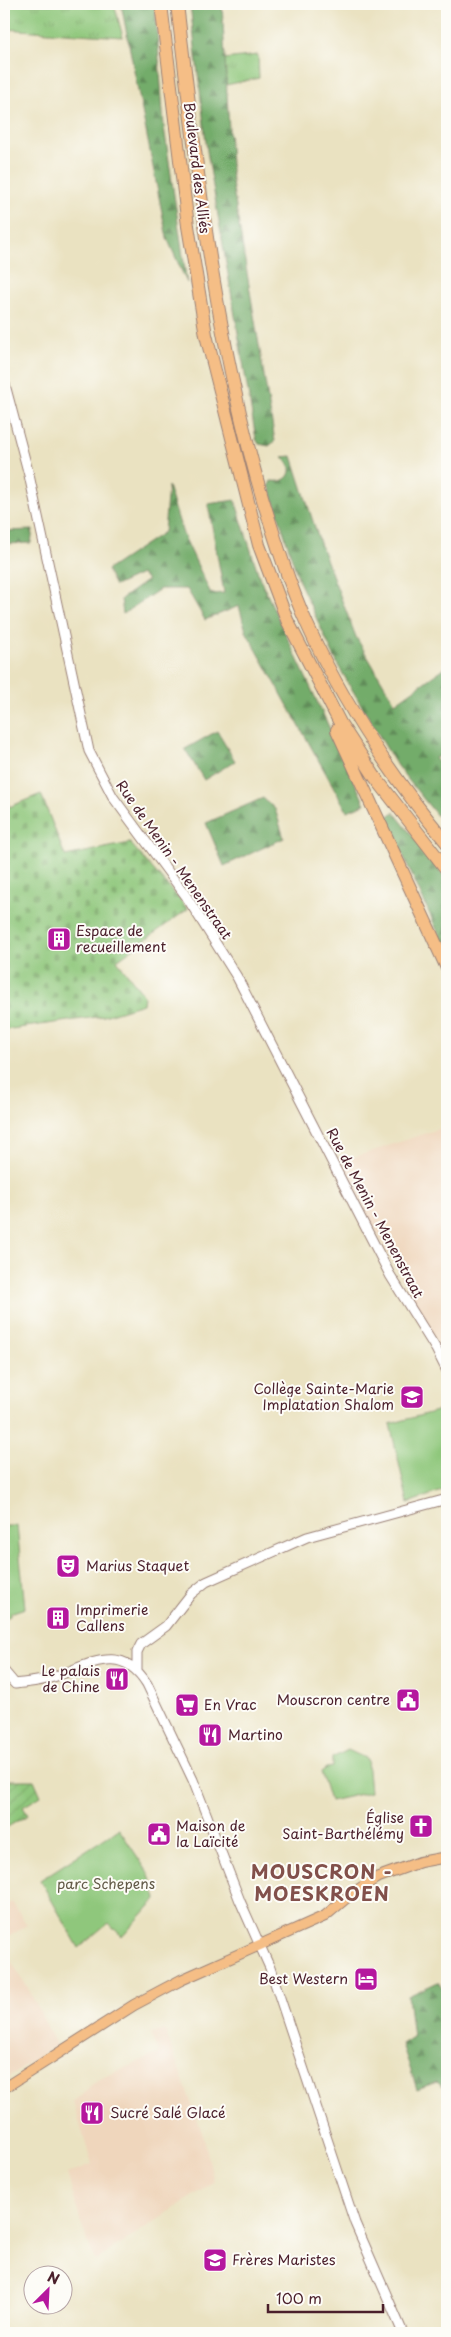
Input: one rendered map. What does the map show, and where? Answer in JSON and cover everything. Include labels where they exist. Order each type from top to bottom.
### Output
[{"type":"highway","points":[[155,4],[165,39]]},
{"type":"highway","name":"Boulevard des Alliés","points":[[161,4],[188,226],[206,335],[259,545],[287,620],[311,670]]},
{"type":"highway","name":"Boulevard des Alliés","points":[[177,4],[203,211],[223,340],[250,454],[277,548],[306,622],[350,708],[379,755],[447,843]]},
{"type":"highway","points":[[183,49],[187,20],[186,4]]},
{"type":"highway","points":[[311,670],[340,723],[375,777],[447,870]]},
{"type":"highway","points":[[311,670],[447,968]]},
{"type":"main road","points":[[4,2088],[140,2002],[181,1980],[325,1916],[350,1895],[381,1876],[420,1862],[447,1857]]},
{"type":"street","name":"Rue de Menin - Menenstraat","points":[[4,381],[29,476],[88,751],[92,760],[114,797],[186,896],[236,977],[390,1275],[436,1348],[447,1371]]},
{"type":"street","points":[[137,1669],[136,1652],[145,1639],[169,1623],[192,1594],[206,1582],[308,1538],[447,1499]]},
{"type":"street","points":[[5,1677],[15,1684],[36,1681],[107,1659],[121,1661],[137,1669],[150,1688],[193,1780],[243,1908],[270,1968],[358,2232],[403,2333]]},
{"type":"shaded area","points":[[447,1126],[447,1349],[442,1352],[336,1158],[349,1159]]},
{"type":"shaded area","points":[[12,1902],[27,1925],[4,1940],[4,1906]]},
{"type":"shaded area","points":[[4,1950],[28,1988],[56,2045],[4,2080]]},
{"type":"shaded area","points":[[165,2030],[204,2138],[214,2182],[95,2261],[81,2223],[67,2174],[92,2164],[73,2102],[97,2080],[159,2053],[151,2033]]},
{"type":"green space","points":[[4,4],[114,4],[123,37],[4,29]]},
{"type":"green space","points":[[121,4],[155,4],[164,127],[187,283],[167,238]]},
{"type":"green space","points":[[190,4],[222,4],[232,183],[275,441],[269,446],[259,444],[256,439],[207,151]]},
{"type":"green space","points":[[258,55],[259,78],[226,85],[224,59]]},
{"type":"green space","points":[[292,456],[320,543],[356,637],[395,703],[447,666],[447,753],[435,758],[447,773],[447,828],[397,766],[339,667],[299,581],[269,485],[271,481],[282,481],[289,475],[290,468],[288,462],[282,457]]},
{"type":"green space","points":[[168,486],[183,534],[211,594],[224,593],[208,504],[235,500],[260,579],[365,804],[347,811],[246,631],[239,606],[205,620],[187,589],[160,589],[123,614],[121,599],[148,580],[141,574],[115,586],[107,570],[164,532]]},
{"type":"green space","points":[[33,530],[31,543],[4,544],[4,531]]},
{"type":"green space","points":[[217,731],[235,761],[204,780],[185,749]]},
{"type":"green space","points":[[41,794],[65,856],[130,843],[188,909],[117,960],[144,996],[143,1004],[104,1016],[4,1030],[4,796],[6,796],[9,807]]},
{"type":"green space","points":[[263,798],[275,809],[284,838],[224,866],[206,823]]},
{"type":"green space","points":[[394,812],[447,880],[447,952],[386,818]]},
{"type":"green space","points":[[447,1408],[447,1489],[408,1503],[390,1424]]},
{"type":"green space","points":[[4,1526],[17,1526],[25,1608],[10,1613],[10,1616],[4,1619]]},
{"type":"green space","points":[[348,1750],[367,1759],[370,1792],[330,1801],[321,1772],[326,1768],[332,1767],[332,1758]]},
{"type":"green space","points":[[4,1780],[34,1780],[41,1796],[23,1807],[28,1815],[4,1829]]},
{"type":"green space","name":"parc Schepens","points":[[119,1829],[149,1874],[156,1899],[122,1937],[109,1923],[79,1948],[40,1880]]},
{"type":"green space","points":[[438,1982],[447,1996],[447,2090],[437,2082],[417,2089],[402,2044],[413,2037],[408,1996]]},
{"type":"place","name":"Espace de recueillement","points":[[59,939]]},
{"type":"place","name":"Collège Sainte-Marie Implatation Shalom","points":[[412,1397]]},
{"type":"place","name":"Marius Staquet","points":[[68,1566]]},
{"type":"place","name":"Imprimerie Callens","points":[[58,1618]]},
{"type":"place","name":"Le palais de Chine","points":[[117,1679]]},
{"type":"place","name":"Mouscron centre","points":[[408,1700]]},
{"type":"place","name":"En Vrac","points":[[187,1705]]},
{"type":"place","name":"Martino","points":[[210,1735]]},
{"type":"place","name":"Église Saint-Barthélémy","points":[[421,1826]]},
{"type":"place","name":"Maison de la Laïcité","points":[[159,1834]]},
{"type":"place","name":"Best Western","points":[[366,1979]]},
{"type":"place","name":"Sucré Salé Glacé","points":[[92,2113]]},
{"type":"place","name":"Frères Maristes","points":[[215,2260]]},
{"type":"district","name":"MOUSCRON - MOESKROEN","points":[[322,1883]]}]
